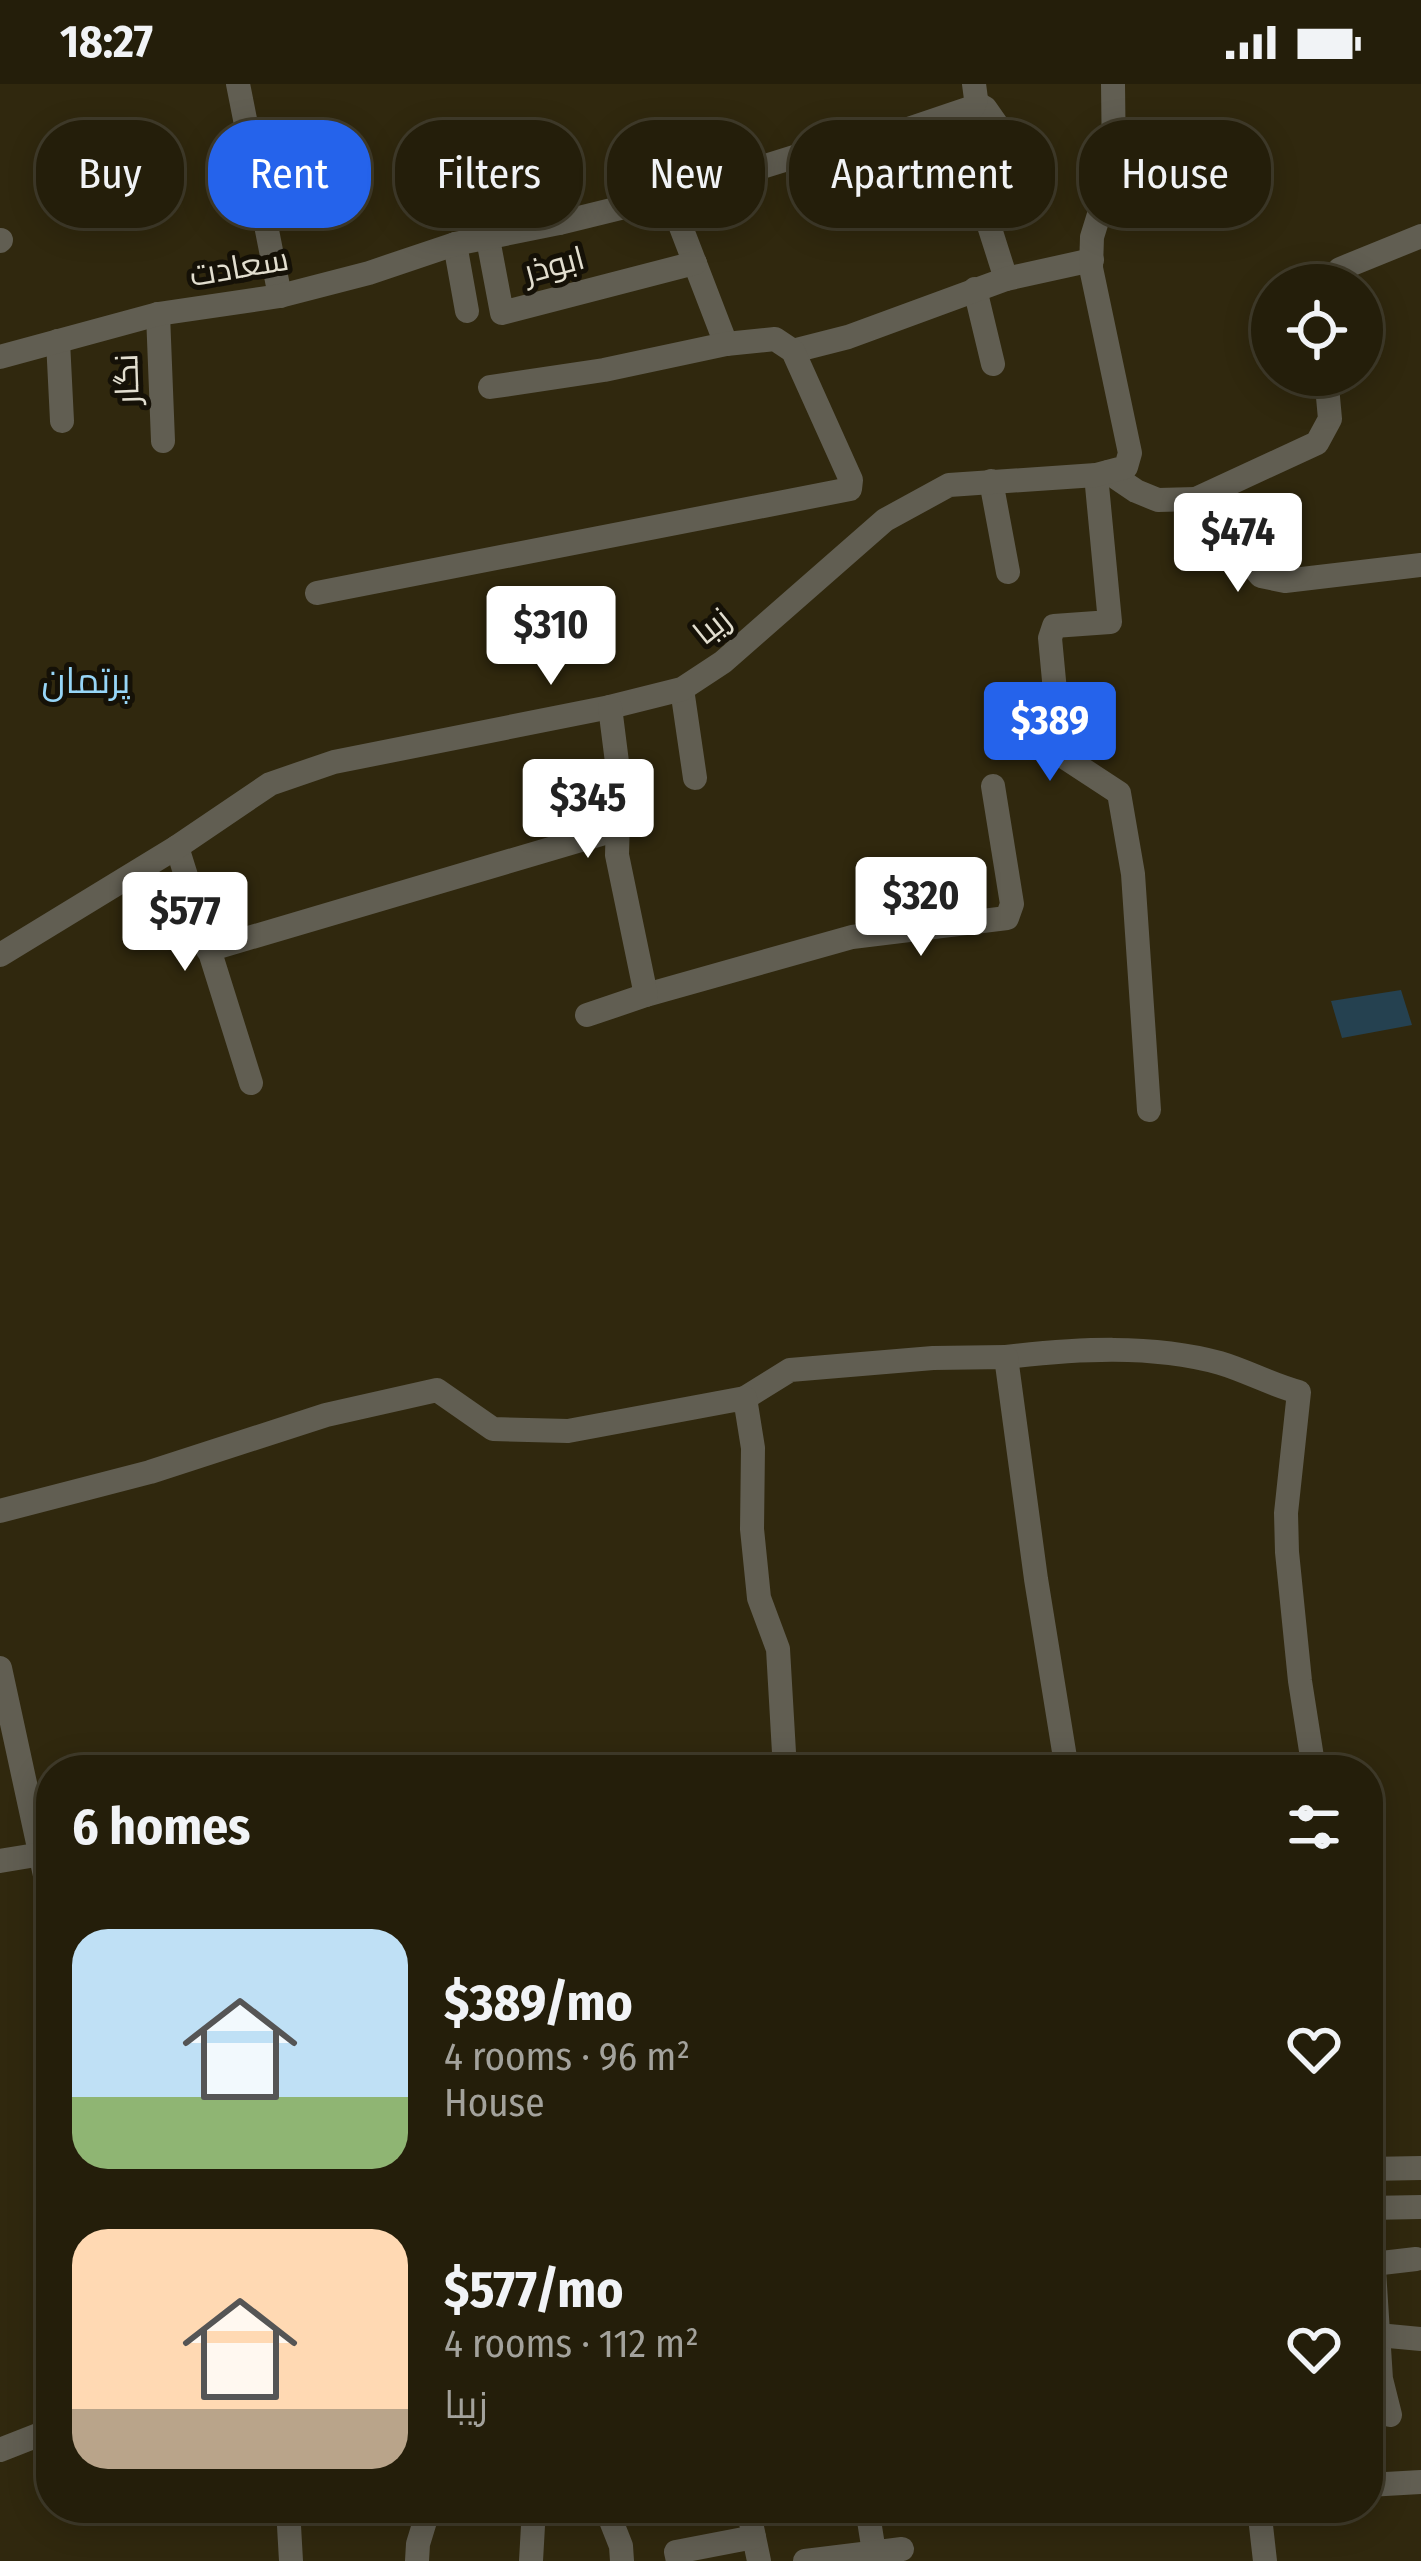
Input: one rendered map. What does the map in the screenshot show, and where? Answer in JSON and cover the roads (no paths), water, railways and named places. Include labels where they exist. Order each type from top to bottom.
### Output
[{"type":"street","points":[[238,84],[244,120]]},
{"type":"street","points":[[1102,474],[1126,467],[1130,453],[1092,260],[1092,237],[1114,166],[1113,84]]},
{"type":"street","name":"سعادت","points":[[927,120],[974,98]]},
{"type":"street","points":[[266,228],[280,296]]},
{"type":"street","name":"سعادت","points":[[0,357],[158,314],[280,296],[369,274],[455,244],[540,228]]},
{"type":"street","points":[[682,228],[726,344]]},
{"type":"street","points":[[990,228],[1006,279]]},
{"type":"street","points":[[1352,264],[1421,236]]},
{"type":"street","name":"ابوذر","points":[[488,239],[502,313],[695,262]]},
{"type":"street","points":[[455,244],[466,311]]},
{"type":"street","points":[[794,351],[848,337],[1006,279],[1092,260]]},
{"type":"street","points":[[975,289],[993,364]]},
{"type":"street","name":"نگار","points":[[158,314],[163,441]]},
{"type":"street","points":[[317,592],[850,489],[851,479],[794,351],[775,339],[490,387]]},
{"type":"street","points":[[58,341],[62,421]]},
{"type":"street","points":[[1102,474],[1158,500],[1196,499],[1317,443],[1330,419],[1328,396]]},
{"type":"street","points":[[1102,474],[1110,622],[1054,626],[1050,638],[1061,755],[1119,793],[1133,874],[1149,1110]]},
{"type":"street","name":"زیبا","points":[[0,955],[270,784],[334,762],[682,689],[723,662],[885,520],[949,485],[1102,474]]},
{"type":"street","points":[[991,482],[1008,572]]},
{"type":"street","points":[[1196,499],[1222,514],[1239,551],[1261,576],[1285,580],[1421,565]]},
{"type":"street","points":[[682,689],[695,778]]},
{"type":"street","points":[[610,707],[619,778],[617,856],[646,994]]},
{"type":"street","points":[[587,1015],[646,994],[852,938],[1007,918],[1012,904],[993,785]]},
{"type":"street","points":[[208,950],[618,829]]},
{"type":"street","points":[[177,847],[251,1083]]},
{"type":"street","points":[[0,1511],[150,1472],[326,1415],[437,1390],[493,1429],[568,1431],[745,1398],[790,1370],[1062,1351],[1144,1351],[1219,1363],[1299,1392],[1286,1513],[1287,1552],[1312,1755]]},
{"type":"street","points":[[1006,1357],[1065,1755]]},
{"type":"street","points":[[745,1398],[753,1448],[752,1529],[759,1598],[778,1649],[784,1755]]},
{"type":"street","points":[[0,1668],[36,1827]]},
{"type":"street","points":[[0,1861],[36,1855]]},
{"type":"street","points":[[1383,2164],[1421,2168]]},
{"type":"street","points":[[1383,2208],[1421,2207]]},
{"type":"street","points":[[1383,2263],[1416,2259]]},
{"type":"street","points":[[1383,2335],[1421,2338]]},
{"type":"street","points":[[1383,2399],[1390,2415]]},
{"type":"street","points":[[0,2450],[36,2436]]},
{"type":"street","points":[[1383,2484],[1421,2482]]},
{"type":"street","points":[[289,2523],[291,2561]]},
{"type":"street","points":[[417,2561],[425,2523]]},
{"type":"street","points":[[531,2561],[533,2523]]},
{"type":"street","points":[[612,2523],[622,2561]]},
{"type":"street","points":[[869,2523],[874,2552]]},
{"type":"street","points":[[1261,2523],[1265,2561]]},
{"type":"street","points":[[678,2561],[676,2552],[756,2549]]},
{"type":"street","points":[[805,2561],[902,2549]]},
{"type":"district","name":"پرتمان","points":[[86,681]]}]
